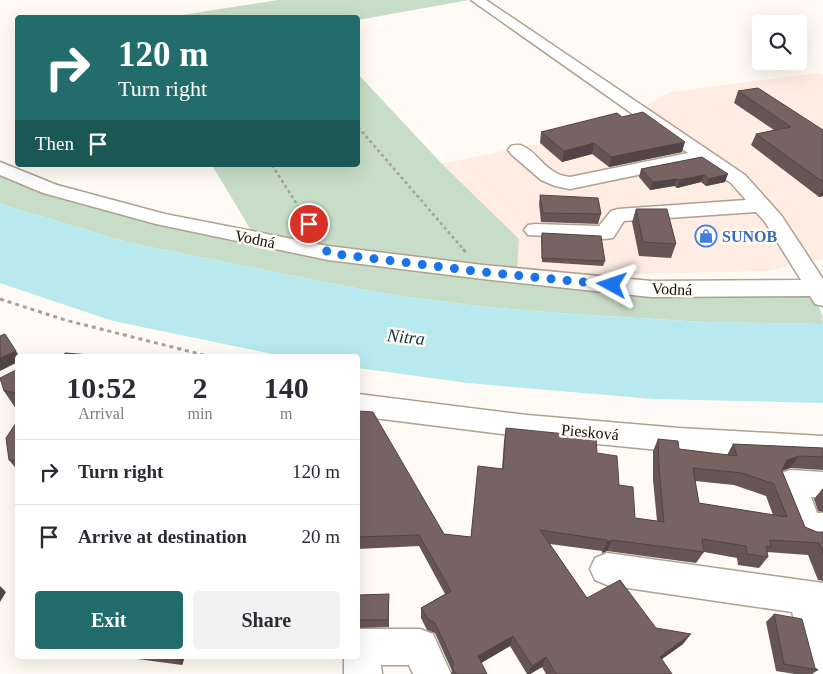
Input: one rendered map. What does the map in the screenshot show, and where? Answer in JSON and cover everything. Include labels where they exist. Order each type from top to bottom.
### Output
[{"type":"street","name":"Vodná","points":[[477,0],[738,179],[763,205],[821,292]]},
{"type":"street","points":[[517,150],[541,172],[560,183],[570,183],[705,155]]},
{"type":"street","name":"Vodná","points":[[0,168],[17,177],[50,189],[153,218],[328,253],[483,272],[651,289],[821,292]]},
{"type":"street","points":[[535,230],[605,234],[618,215],[763,205]]},
{"type":"street","name":"Piesková","points":[[360,405],[527,426],[679,440],[823,448]]},
{"type":"street","points":[[823,485],[790,483],[806,527],[823,528]]},
{"type":"street","points":[[607,570],[814,598],[823,665]]},
{"type":"street","points":[[361,656],[420,648],[432,674]]},
{"type":"path","points":[[360,129],[483,272]]},
{"type":"path","points":[[273,167],[328,253]]},
{"type":"path","points":[[0,299],[65,320],[200,354]]},
{"type":"shaded area","points":[[819,73],[823,75],[823,259],[767,271],[596,275],[517,269],[442,164],[606,129],[670,92]]},
{"type":"green space","points":[[278,0],[469,0],[360,20],[360,15],[182,15]]},
{"type":"green space","points":[[360,76],[442,164],[519,239],[517,269],[255,237],[213,167],[360,167]]},
{"type":"green space","points":[[0,171],[324,256],[804,294],[818,306],[822,314],[823,324],[704,322],[573,314],[487,307],[400,296],[339,285],[130,243],[0,204]]},
{"type":"water","name":"Nitra","points":[[0,204],[130,243],[400,296],[487,307],[573,314],[704,322],[823,324],[823,403],[653,399],[468,383],[360,368],[360,354],[272,354],[113,321],[0,283]]},
{"type":"building","points":[[758,88],[823,130],[823,182],[756,134],[791,127],[738,91]]},
{"type":"building","points":[[643,112],[685,142],[611,157],[594,143],[564,151],[541,132],[617,113],[622,117]]},
{"type":"building","points":[[702,157],[728,174],[709,179],[704,175],[679,180],[653,182],[641,169]]},
{"type":"building","points":[[540,195],[598,198],[601,214],[543,213]]},
{"type":"building","points":[[636,209],[667,209],[676,244],[643,242]]},
{"type":"building","points":[[542,233],[601,236],[605,261],[542,258]]},
{"type":"building","points":[[5,334],[16,351],[0,358],[0,336]]},
{"type":"building","points":[[15,370],[15,393],[4,391],[0,378]]},
{"type":"building","points":[[360,411],[373,412],[444,534],[471,537],[478,466],[503,469],[506,428],[596,437],[597,453],[617,456],[619,485],[633,487],[635,518],[664,522],[658,439],[678,441],[679,449],[737,456],[733,444],[823,448],[823,457],[799,456],[787,460],[782,471],[805,527],[817,532],[823,532],[823,553],[819,543],[770,540],[771,547],[766,546],[768,557],[747,554],[746,546],[702,539],[704,552],[612,540],[607,542],[607,540],[540,530],[587,598],[620,580],[656,628],[691,634],[660,657],[672,674],[556,674],[546,657],[532,666],[513,636],[478,656],[487,674],[456,674],[452,667],[454,664],[435,623],[428,619],[421,608],[451,591],[419,535],[360,537]],"holes":[[[693,468],[742,473],[774,484],[787,517],[699,503]]]},
{"type":"building","points":[[15,424],[15,461],[9,460],[6,438]]},
{"type":"building","points":[[389,594],[388,620],[360,620],[360,595]]},
{"type":"building","points":[[774,614],[802,619],[815,668],[818,670],[784,664]]},
{"type":"place","name":"SUNOB","points":[[706,236]]},
{"type":"route","points":[[309,224],[328,253],[483,272],[612,285]]}]
